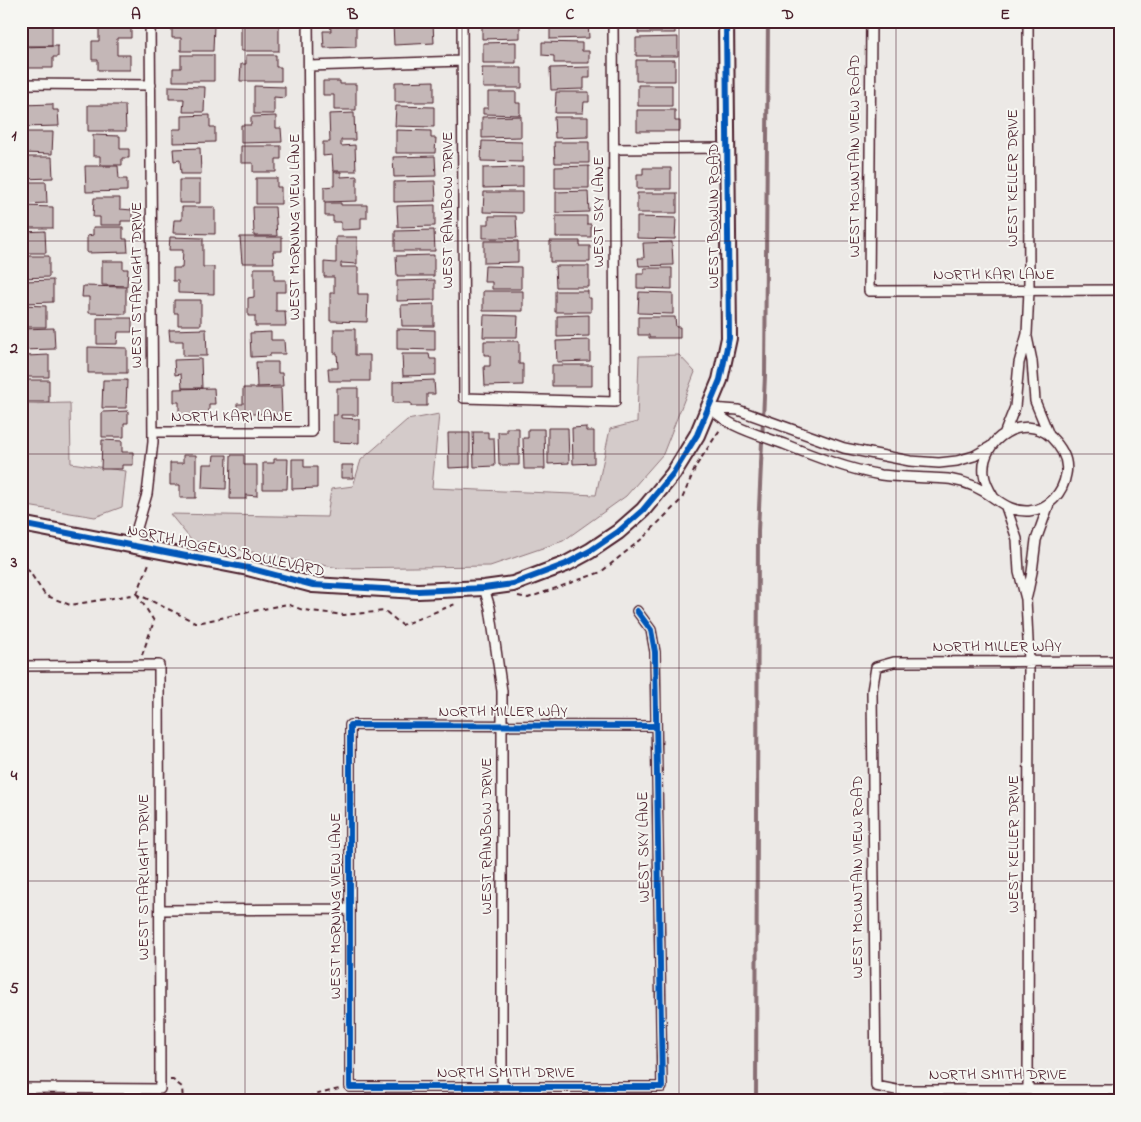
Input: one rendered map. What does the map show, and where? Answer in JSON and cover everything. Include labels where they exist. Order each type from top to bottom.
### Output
[{"type":"street","name":"WEST STARLIGHT DRIVE","points":[[132,545],[147,494],[153,432],[150,21]]},
{"type":"street","name":"WEST MORNING VIEW LANE","points":[[308,21],[312,432]]},
{"type":"street","name":"WEST RAINBOW DRIVE","points":[[462,21],[464,398],[615,402]]},
{"type":"street","name":"WEST SKY LANE","points":[[613,21],[615,402]]},
{"type":"street","name":"WEST BOWLIN ROAD","points":[[710,408],[720,380],[729,338],[726,21]]},
{"type":"street","name":"WEST MOUNTAIN VIEW ROAD","points":[[869,291],[870,21]]},
{"type":"street","name":"WEST KELLER DRIVE","points":[[1028,21],[1027,334],[1032,361],[1035,401],[1049,435]]},
{"type":"street","points":[[309,66],[462,61]]},
{"type":"street","points":[[21,84],[150,85]]},
{"type":"street","points":[[614,149],[727,148]]},
{"type":"street","name":"NORTH KARI LANE","points":[[869,291],[1120,290]]},
{"type":"street","name":"WEST KELLER DRIVE","points":[[1006,432],[1015,407],[1019,363],[1027,334]]},
{"type":"street","points":[[710,408],[738,410],[844,448],[910,461],[956,461],[974,456],[990,447]]},
{"type":"street","points":[[710,408],[733,425],[835,464],[882,475],[952,479],[971,486],[994,498],[1006,507],[1017,510],[1039,509],[1058,495],[1064,483],[1067,470],[1065,457],[1059,445],[1049,435],[1039,430],[1028,428],[1016,428],[996,439],[984,460],[983,473],[987,486],[994,498]]},
{"type":"street","name":"NORTH HOGENS BOULEVARD","points":[[21,524],[248,568],[313,585],[418,591],[484,588],[513,584],[566,564],[590,551],[618,532],[643,510],[673,474],[697,435],[710,408]]},
{"type":"street","name":"NORTH KARI LANE","points":[[153,432],[312,432]]},
{"type":"street","name":"WEST KELLER DRIVE","points":[[1026,599],[1036,540],[1048,504]]},
{"type":"street","name":"WEST KELLER DRIVE","points":[[1006,507],[1018,539],[1019,572],[1026,599],[1029,662],[1028,1090]]},
{"type":"street","name":"WEST RAINBOW DRIVE","points":[[484,588],[490,608],[502,691],[502,1087]]},
{"type":"street","name":"WEST SKY LANE","points":[[638,611],[652,630],[655,652],[662,1087]]},
{"type":"street","name":"NORTH MILLER WAY","points":[[876,667],[894,662],[1120,661]]},
{"type":"street","name":"WEST STARLIGHT DRIVE","points":[[139,665],[159,665],[160,1085]]},
{"type":"street","points":[[21,666],[139,665]]},
{"type":"street","name":"WEST MOUNTAIN VIEW ROAD","points":[[876,667],[872,691],[876,1086]]},
{"type":"street","name":"WEST MORNING VIEW LANE","points":[[350,725],[350,1087]]},
{"type":"street","name":"NORTH MILLER WAY","points":[[350,725],[656,726]]},
{"type":"street","points":[[160,910],[350,909]]},
{"type":"street","points":[[21,1088],[160,1085]]},
{"type":"street","name":"NORTH SMITH DRIVE","points":[[876,1086],[896,1090],[1120,1090]]},
{"type":"street","name":"NORTH SMITH DRIVE","points":[[350,1087],[662,1087]]},
{"type":"path","points":[[137,594],[154,550]]},
{"type":"path","points":[[21,562],[23,562],[45,595],[70,605],[137,594],[197,624],[287,604],[303,610],[344,614],[385,611],[402,625],[460,602]]},
{"type":"path","points":[[137,594],[154,622],[139,665]]},
{"type":"path","points":[[160,1085],[173,1080],[182,1087],[183,1101]]},
{"type":"path","points":[[290,1101],[350,1087]]},
{"type":"shaded area","points":[[679,355],[695,372],[663,454],[626,496],[563,541],[490,566],[339,568],[192,541],[170,514],[327,517],[331,489],[353,486],[361,460],[407,420],[439,414],[432,488],[596,495],[610,429],[637,422],[639,356]]},
{"type":"shaded area","points":[[70,403],[71,463],[126,471],[122,507],[95,517],[21,505],[21,404]]},
{"type":"building","points":[[99,21],[119,21],[119,25],[131,25],[131,38],[117,38],[117,55],[130,55],[130,70],[98,70],[98,60],[92,60],[92,41],[99,41]]},
{"type":"building","points":[[254,21],[279,21],[279,51],[241,51],[241,25],[254,25]]},
{"type":"building","points":[[330,21],[356,22],[356,47],[324,48],[323,31],[331,31]]},
{"type":"building","points":[[482,21],[520,21],[520,38],[482,39]]},
{"type":"building","points":[[550,21],[588,21],[589,38],[550,39]]},
{"type":"building","points":[[639,21],[675,21],[675,33],[638,33]]},
{"type":"building","points":[[433,23],[434,43],[394,45],[393,24]]},
{"type":"building","points":[[52,24],[52,46],[23,46],[22,25]]},
{"type":"building","points":[[172,24],[214,25],[213,51],[181,51],[181,38],[172,38]]},
{"type":"building","points":[[678,37],[678,56],[636,56],[636,38]]},
{"type":"building","points":[[516,42],[516,63],[483,63],[483,43]]},
{"type":"building","points":[[542,42],[582,43],[582,51],[589,51],[589,63],[554,63],[554,56],[542,55]]},
{"type":"building","points":[[58,46],[58,57],[53,57],[53,68],[21,68],[21,47]]},
{"type":"building","points":[[181,55],[214,55],[214,81],[173,81],[173,68],[181,68]]},
{"type":"building","points":[[246,55],[276,55],[276,67],[281,67],[281,81],[240,81],[241,64],[246,64]]},
{"type":"building","points":[[636,60],[675,60],[675,81],[636,81]]},
{"type":"building","points":[[590,67],[590,78],[584,78],[584,89],[551,90],[550,68]]},
{"type":"building","points":[[482,68],[522,68],[522,88],[483,88]]},
{"type":"building","points":[[323,81],[340,81],[340,84],[356,84],[356,110],[334,110],[334,95],[323,95]]},
{"type":"building","points":[[434,81],[434,102],[395,102],[395,82]]},
{"type":"building","points":[[638,85],[672,85],[672,106],[638,106]]},
{"type":"building","points":[[169,86],[205,87],[204,112],[183,112],[184,99],[169,99]]},
{"type":"building","points":[[254,86],[285,87],[285,98],[274,97],[274,114],[254,114]]},
{"type":"building","points":[[488,92],[516,92],[516,103],[520,103],[520,115],[483,114],[483,108],[488,108]]},
{"type":"building","points":[[556,92],[589,92],[589,102],[584,102],[583,113],[555,113]]},
{"type":"building","points":[[53,104],[53,110],[58,110],[59,126],[21,127],[21,105]]},
{"type":"building","points":[[88,105],[125,105],[126,131],[88,131]]},
{"type":"building","points":[[396,106],[434,107],[434,127],[395,126]]},
{"type":"building","points":[[637,110],[675,110],[675,121],[680,121],[680,131],[637,131]]},
{"type":"building","points":[[354,113],[355,140],[341,140],[341,146],[355,145],[356,171],[333,171],[332,155],[323,156],[323,142],[330,142],[329,114]]},
{"type":"building","points":[[210,115],[210,127],[215,127],[215,142],[173,143],[173,129],[182,129],[182,116]]},
{"type":"building","points":[[276,116],[276,128],[281,128],[282,142],[241,143],[241,125],[251,125],[251,117]]},
{"type":"building","points":[[521,116],[521,137],[482,138],[482,117]]},
{"type":"building","points":[[554,117],[588,117],[588,137],[555,138]]},
{"type":"building","points":[[396,130],[431,131],[431,138],[436,138],[435,153],[396,153]]},
{"type":"building","points":[[24,132],[53,132],[52,154],[23,153]]},
{"type":"building","points":[[93,135],[120,136],[120,149],[129,149],[129,158],[122,158],[122,165],[100,165],[100,156],[93,156]]},
{"type":"building","points":[[482,141],[522,142],[522,162],[481,161]]},
{"type":"building","points":[[554,142],[589,142],[589,163],[555,163]]},
{"type":"building","points":[[241,146],[281,146],[281,159],[276,159],[276,172],[253,172],[253,163],[241,163]]},
{"type":"building","points":[[200,148],[201,174],[181,174],[180,160],[174,161],[173,149]]},
{"type":"building","points":[[435,156],[436,176],[394,177],[393,157]]},
{"type":"building","points":[[22,157],[52,157],[53,178],[22,179]]},
{"type":"building","points":[[85,166],[118,166],[119,179],[127,179],[127,191],[86,192]]},
{"type":"building","points":[[589,166],[589,188],[555,188],[555,167]]},
{"type":"building","points":[[523,167],[523,187],[483,188],[483,168]]},
{"type":"building","points":[[643,168],[671,168],[671,189],[637,189],[637,174],[643,174]]},
{"type":"building","points":[[334,172],[341,172],[341,177],[357,176],[357,201],[324,202],[324,187],[334,186]]},
{"type":"building","points":[[256,178],[277,178],[277,187],[281,187],[281,204],[256,204]]},
{"type":"building","points":[[179,180],[200,180],[200,203],[179,203]]},
{"type":"building","points":[[435,181],[436,201],[394,202],[394,182]]},
{"type":"building","points":[[21,182],[46,182],[47,203],[23,204]]},
{"type":"building","points":[[588,191],[589,212],[556,213],[556,192]]},
{"type":"building","points":[[484,192],[522,192],[522,213],[483,212]]},
{"type":"building","points":[[637,193],[677,193],[677,213],[637,213]]},
{"type":"building","points":[[94,198],[120,198],[120,209],[132,210],[132,221],[121,221],[121,225],[100,225],[100,217],[93,217]]},
{"type":"building","points":[[325,203],[367,205],[367,218],[361,218],[361,229],[341,230],[341,222],[333,222],[333,216],[325,216]]},
{"type":"building","points":[[435,205],[435,226],[398,227],[397,206]]},
{"type":"building","points":[[24,206],[53,207],[53,228],[24,228]]},
{"type":"building","points":[[182,207],[215,207],[215,234],[173,233],[174,220],[182,220]]},
{"type":"building","points":[[253,207],[275,207],[277,236],[254,236]]},
{"type":"building","points":[[489,216],[516,216],[517,238],[483,238],[483,224],[489,224]]},
{"type":"building","points":[[556,216],[587,216],[587,224],[591,224],[591,237],[556,237]]},
{"type":"building","points":[[637,217],[676,218],[675,239],[637,238]]},
{"type":"building","points":[[93,227],[123,227],[123,239],[127,239],[128,252],[87,253],[87,236],[93,235]]},
{"type":"building","points":[[434,230],[435,251],[395,251],[395,231]]},
{"type":"building","points":[[45,231],[46,253],[21,253],[21,240],[24,240],[23,232]]},
{"type":"building","points":[[170,237],[203,238],[203,267],[214,267],[214,294],[178,293],[178,281],[173,281],[173,268],[182,268],[183,250],[169,250]]},
{"type":"building","points":[[240,237],[282,237],[282,251],[273,251],[274,263],[242,263]]},
{"type":"building","points":[[336,237],[357,237],[357,264],[341,263],[341,267],[358,267],[358,294],[368,294],[367,322],[330,321],[330,293],[334,293],[334,277],[324,277],[324,262],[336,263]]},
{"type":"building","points":[[484,241],[518,241],[518,262],[484,263]]},
{"type":"building","points":[[550,241],[580,241],[580,246],[590,246],[590,262],[550,262]]},
{"type":"building","points":[[672,242],[673,265],[639,266],[638,258],[644,258],[643,243]]},
{"type":"building","points":[[434,255],[434,276],[397,276],[396,256]]},
{"type":"building","points":[[22,256],[49,256],[49,277],[22,278]]},
{"type":"building","points":[[102,261],[123,261],[123,269],[128,269],[127,286],[102,285]]},
{"type":"building","points":[[485,266],[521,267],[521,289],[492,289],[492,282],[484,282]]},
{"type":"building","points":[[555,266],[589,266],[589,287],[556,287]]},
{"type":"building","points":[[254,268],[274,268],[274,280],[286,280],[286,292],[276,292],[276,311],[285,311],[286,326],[255,326],[255,316],[248,316],[248,298],[254,297]]},
{"type":"building","points":[[644,268],[672,268],[672,289],[637,288],[637,274],[644,274]]},
{"type":"building","points":[[53,280],[53,302],[25,303],[24,281]]},
{"type":"building","points":[[435,280],[435,300],[397,301],[397,281]]},
{"type":"building","points":[[83,286],[126,287],[126,314],[89,313],[89,297],[82,297]]},
{"type":"building","points":[[483,291],[523,291],[523,311],[483,311]]},
{"type":"building","points":[[555,291],[588,291],[588,298],[591,298],[591,312],[555,312]]},
{"type":"building","points":[[639,292],[673,293],[673,314],[638,313]]},
{"type":"building","points":[[174,300],[201,300],[201,325],[178,325],[178,313],[174,313]]},
{"type":"building","points":[[434,304],[434,326],[402,326],[401,305]]},
{"type":"building","points":[[21,305],[46,306],[46,327],[24,327],[24,319],[21,319]]},
{"type":"building","points":[[484,315],[518,316],[517,337],[483,337]]},
{"type":"building","points":[[589,315],[589,336],[557,337],[557,316]]},
{"type":"building","points":[[638,317],[675,317],[676,327],[680,327],[680,338],[649,338],[649,335],[638,335]]},
{"type":"building","points":[[97,318],[132,318],[132,332],[118,332],[117,344],[97,344]]},
{"type":"building","points":[[54,328],[55,349],[21,350],[21,329]]},
{"type":"building","points":[[206,329],[207,356],[183,356],[183,341],[170,341],[169,330]]},
{"type":"building","points":[[334,329],[355,329],[355,355],[370,355],[370,381],[329,381],[328,368],[338,368],[337,353],[334,353]]},
{"type":"building","points":[[397,329],[435,330],[435,350],[397,349]]},
{"type":"building","points":[[271,332],[271,340],[284,340],[285,354],[251,357],[250,333]]},
{"type":"building","points":[[590,340],[590,361],[557,362],[556,341]]},
{"type":"building","points":[[484,341],[519,341],[519,364],[523,364],[523,385],[485,386],[484,366],[490,366],[490,355],[484,355]]},
{"type":"building","points":[[88,347],[127,348],[127,373],[88,373]]},
{"type":"building","points":[[402,354],[429,354],[430,359],[436,359],[436,375],[403,376]]},
{"type":"building","points":[[49,355],[49,377],[23,377],[22,363],[26,363],[26,356]]},
{"type":"building","points":[[201,359],[202,388],[182,388],[181,374],[175,375],[174,360]]},
{"type":"building","points":[[256,362],[278,362],[278,373],[282,373],[283,386],[257,387]]},
{"type":"building","points":[[552,365],[592,365],[592,386],[552,386]]},
{"type":"building","points":[[23,380],[49,380],[49,402],[23,402]]},
{"type":"building","points":[[103,380],[127,380],[126,408],[102,408]]},
{"type":"building","points":[[434,380],[435,394],[427,394],[427,406],[411,406],[411,403],[393,403],[393,382]]},
{"type":"building","points":[[214,388],[215,404],[209,404],[209,415],[179,415],[179,402],[174,402],[174,389]]},
{"type":"building","points":[[243,388],[281,388],[282,414],[237,414],[237,404],[243,404]]},
{"type":"building","points":[[337,388],[358,388],[358,415],[341,415],[341,418],[359,419],[359,443],[333,442],[333,415],[337,415]]},
{"type":"building","points":[[128,411],[128,423],[124,423],[124,437],[102,437],[102,412]]},
{"type":"building","points":[[586,427],[586,431],[594,431],[594,463],[573,464],[572,428]]},
{"type":"building","points":[[506,428],[519,428],[519,465],[499,465],[498,432],[506,432]]},
{"type":"building","points":[[548,428],[568,428],[569,463],[548,464]]},
{"type":"building","points":[[528,429],[544,429],[545,469],[524,469],[523,438],[528,438]]},
{"type":"building","points":[[473,432],[488,432],[488,438],[494,438],[495,466],[474,467]]},
{"type":"building","points":[[448,433],[470,433],[470,467],[449,468]]},
{"type":"building","points":[[102,440],[122,441],[122,452],[133,452],[133,465],[122,465],[122,469],[101,469]]},
{"type":"building","points":[[183,455],[196,455],[196,498],[180,498],[180,485],[170,485],[170,463],[183,463]]},
{"type":"building","points":[[214,455],[227,455],[226,489],[202,488],[203,464],[213,464]]},
{"type":"building","points":[[231,455],[244,455],[244,465],[257,465],[257,496],[246,495],[246,499],[230,499]]},
{"type":"building","points":[[274,459],[288,459],[287,489],[263,489],[263,463],[274,463]]},
{"type":"building","points":[[292,459],[304,459],[304,467],[317,467],[317,488],[292,489]]},
{"type":"building","points":[[341,465],[353,465],[353,478],[341,478]]},
{"type":"waterway","points":[[756,1101],[758,531],[765,375],[768,21]]},
{"type":"cycle path","points":[[21,524],[248,568],[313,585],[418,591],[484,588],[513,584],[566,564],[590,551],[618,532],[643,510],[673,474],[697,435],[720,380],[729,338],[726,21]]},
{"type":"cycle path","points":[[637,611],[651,630],[655,652],[662,1087],[350,1087],[350,725],[656,726]]}]
